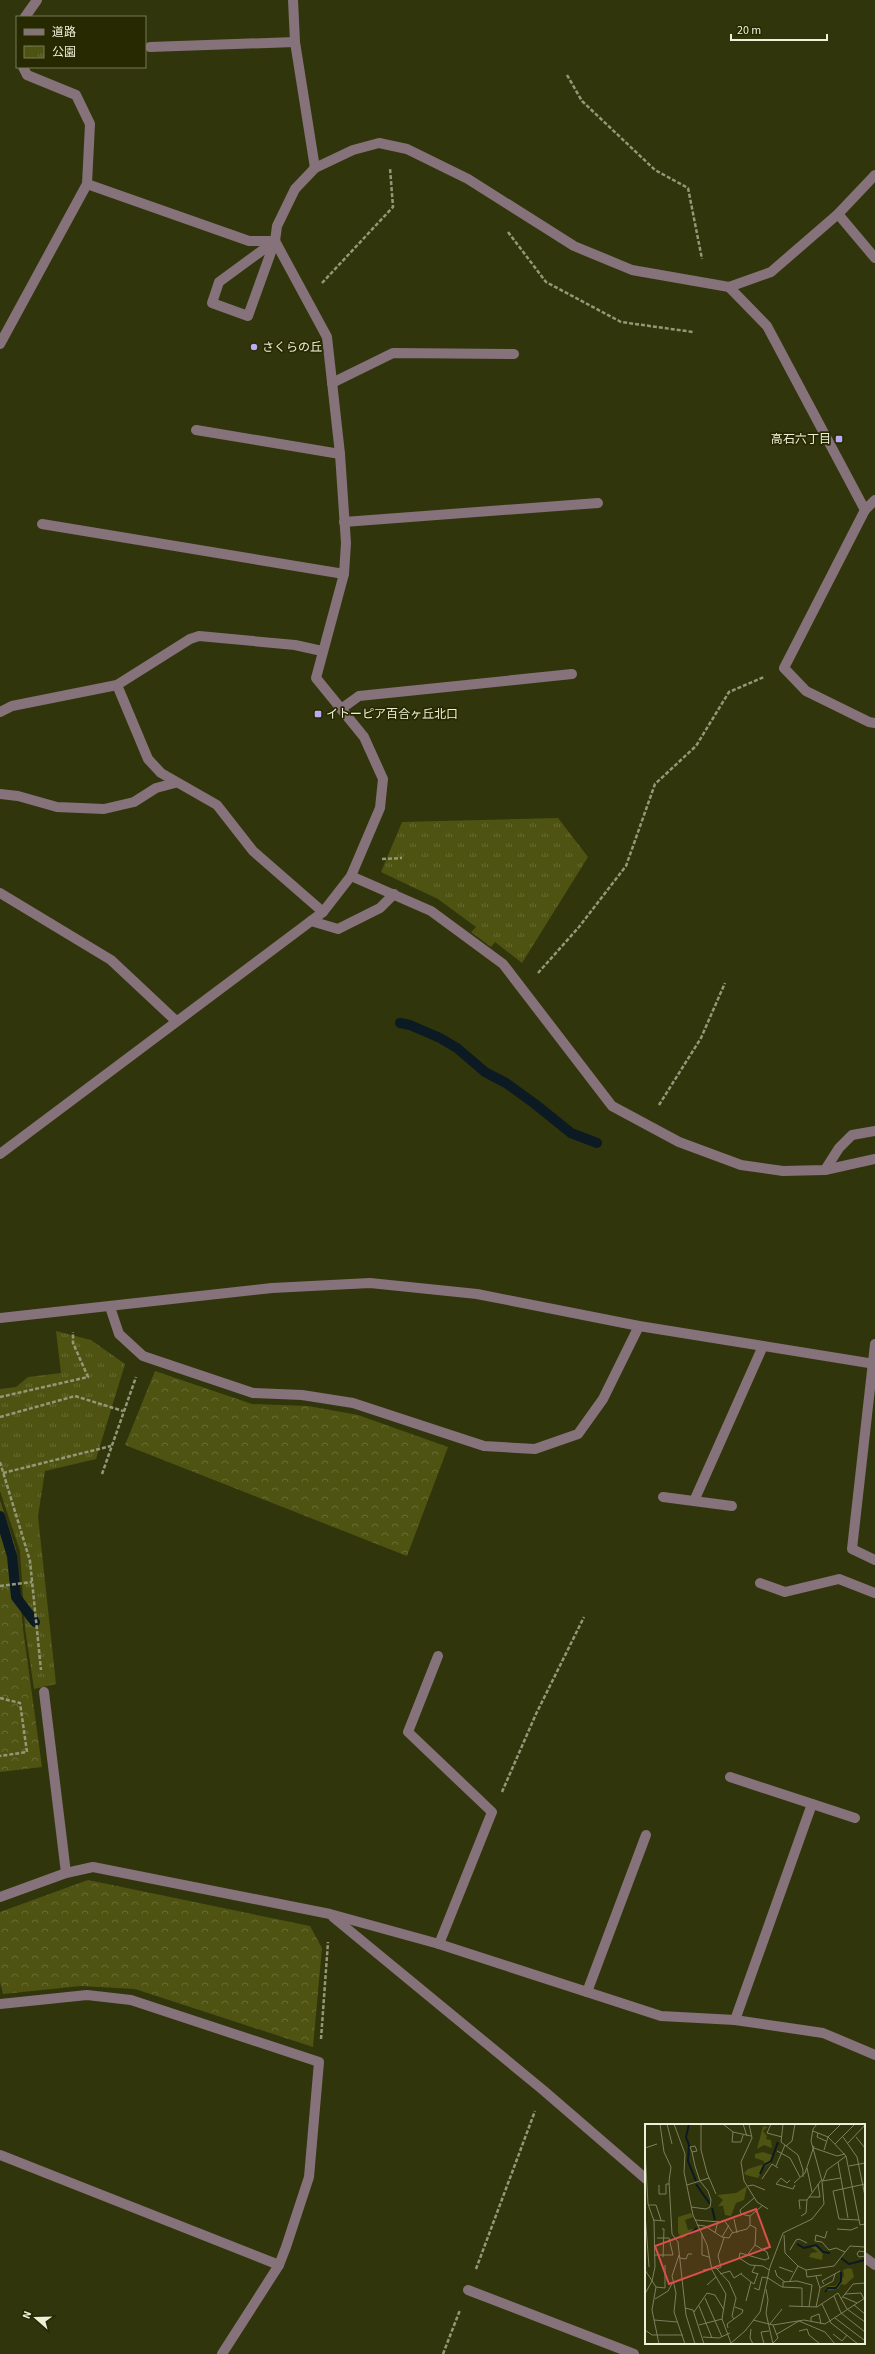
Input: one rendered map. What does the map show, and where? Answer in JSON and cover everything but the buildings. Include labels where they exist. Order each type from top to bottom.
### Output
[{"type":"street","points":[[26,16],[37,0]]},
{"type":"street","points":[[293,0],[295,42],[315,168]]},
{"type":"street","points":[[150,47],[295,42]]},
{"type":"street","points":[[0,344],[87,184],[90,124],[76,95],[27,75],[23,68]]},
{"type":"street","points":[[275,241],[219,282],[212,303],[248,316],[275,241],[277,226],[295,189],[315,168],[353,150],[379,143],[407,149],[468,179],[574,246],[632,270],[729,286],[771,272],[838,214],[875,175]]},
{"type":"street","points":[[87,184],[249,241],[275,241]]},
{"type":"street","points":[[838,214],[875,258]]},
{"type":"street","points":[[0,1154],[323,912],[351,876],[380,808],[383,779],[364,737],[316,678],[322,651],[344,574],[344,522],[340,454],[327,337],[275,241]]},
{"type":"street","points":[[729,286],[767,326],[864,510]]},
{"type":"street","points":[[332,383],[393,353],[514,354]]},
{"type":"street","points":[[196,430],[340,454]]},
{"type":"street","points":[[875,500],[864,510],[784,668],[806,691],[869,722],[875,723]]},
{"type":"street","points":[[344,522],[598,503]]},
{"type":"street","points":[[42,524],[344,574]]},
{"type":"street","points":[[0,712],[12,706],[117,685],[190,639],[199,636],[295,646],[322,651]]},
{"type":"street","points":[[341,709],[359,696],[572,674]]},
{"type":"street","points":[[117,685],[148,758],[161,773],[175,783],[217,805],[253,851],[323,912]]},
{"type":"street","points":[[0,794],[18,796],[57,807],[104,809],[134,802],[156,788],[175,783]]},
{"type":"street","points":[[351,876],[431,911],[503,964],[612,1106],[680,1142],[742,1165],[783,1171],[824,1170],[875,1159]]},
{"type":"street","points":[[0,893],[111,960],[176,1021]]},
{"type":"street","points":[[311,921],[338,928],[380,908],[394,894]]},
{"type":"street","points":[[824,1170],[839,1148],[852,1135],[875,1130]]},
{"type":"street","points":[[0,1318],[272,1288],[370,1284],[477,1294],[638,1326],[874,1364]]},
{"type":"street","points":[[110,1307],[119,1334],[143,1356],[254,1393],[302,1395],[353,1403],[484,1446],[535,1449],[578,1434],[603,1399],[638,1326]]},
{"type":"street","points":[[875,1344],[874,1364],[852,1549],[875,1560]]},
{"type":"street","points":[[694,1501],[763,1346]]},
{"type":"street","points":[[663,1497],[732,1506]]},
{"type":"street","points":[[760,1583],[785,1592],[839,1579],[875,1593]]},
{"type":"street","points":[[438,1656],[408,1732],[492,1812],[439,1944]]},
{"type":"street","points":[[44,1692],[66,1873]]},
{"type":"street","points":[[730,1777],[855,1818]]},
{"type":"street","points":[[735,2020],[812,1804]]},
{"type":"street","points":[[587,1992],[646,1835]]},
{"type":"street","points":[[0,1897],[66,1873],[93,1867],[330,1914],[439,1944],[661,2016],[735,2020],[823,2034],[875,2055]]},
{"type":"street","points":[[330,1914],[543,2090],[645,2178]]},
{"type":"street","points":[[0,2004],[87,1995],[131,2000],[319,2062],[309,2177],[279,2265],[222,2354]]},
{"type":"street","points":[[0,2155],[279,2265]]},
{"type":"street","points":[[865,2258],[875,2265]]},
{"type":"street","points":[[468,2290],[634,2354]]},
{"type":"path","points":[[567,75],[582,101],[587,106],[656,170],[688,188],[706,282]]},
{"type":"path","points":[[319,286],[393,208],[389,162]]},
{"type":"path","points":[[505,228],[546,282],[621,322],[693,332]]},
{"type":"path","points":[[524,990],[579,927],[626,866],[655,784],[696,746],[729,692],[784,668]]},
{"type":"path","points":[[376,859],[402,858]]},
{"type":"path","points":[[650,1126],[661,1099],[701,1038],[725,983]]},
{"type":"path","points":[[0,1397],[88,1377],[73,1344]]},
{"type":"path","points":[[102,1474],[143,1356]]},
{"type":"path","points":[[0,1417],[75,1396],[123,1412]]},
{"type":"path","points":[[3,1473],[111,1446]]},
{"type":"path","points":[[0,1462],[30,1561],[44,1692]]},
{"type":"path","points":[[0,1586],[32,1582]]},
{"type":"path","points":[[492,1812],[536,1714],[584,1617]]},
{"type":"path","points":[[0,1698],[20,1703],[27,1752],[0,1756]]},
{"type":"path","points":[[319,2062],[330,1914]]},
{"type":"path","points":[[443,2354],[543,2090]]},
{"type":"green space","points":[[558,818],[588,857],[522,963],[495,942],[491,947],[471,932],[476,927],[438,899],[381,872],[402,822]]},
{"type":"green space","points":[[56,1331],[91,1340],[125,1364],[96,1459],[45,1471],[38,1516],[56,1684],[34,1689],[25,1628],[20,1551],[0,1491],[0,1389],[16,1387],[28,1377],[61,1373]]},
{"type":"green space","points":[[155,1371],[252,1404],[308,1406],[358,1415],[448,1447],[407,1556],[125,1445]]},
{"type":"green space","points":[[0,1500],[16,1549],[23,1629],[42,1767],[0,1772]]},
{"type":"green space","points":[[88,1880],[310,1926],[322,1948],[313,2047],[135,1989],[81,1986],[3,1994],[0,1982],[0,1912]]},
{"type":"waterway","points":[[400,1023],[410,1025],[440,1038],[457,1048],[485,1072],[506,1083],[571,1133],[597,1143]]},
{"type":"waterway","points":[[0,1516],[12,1556],[16,1597],[35,1622]]},
{"type":"place","name":"さくらの丘","points":[[254,347]]},
{"type":"place","name":"高石六丁目","points":[[839,439]]},
{"type":"place","name":"イトーピア百合ヶ丘北口","points":[[318,714]]}]
